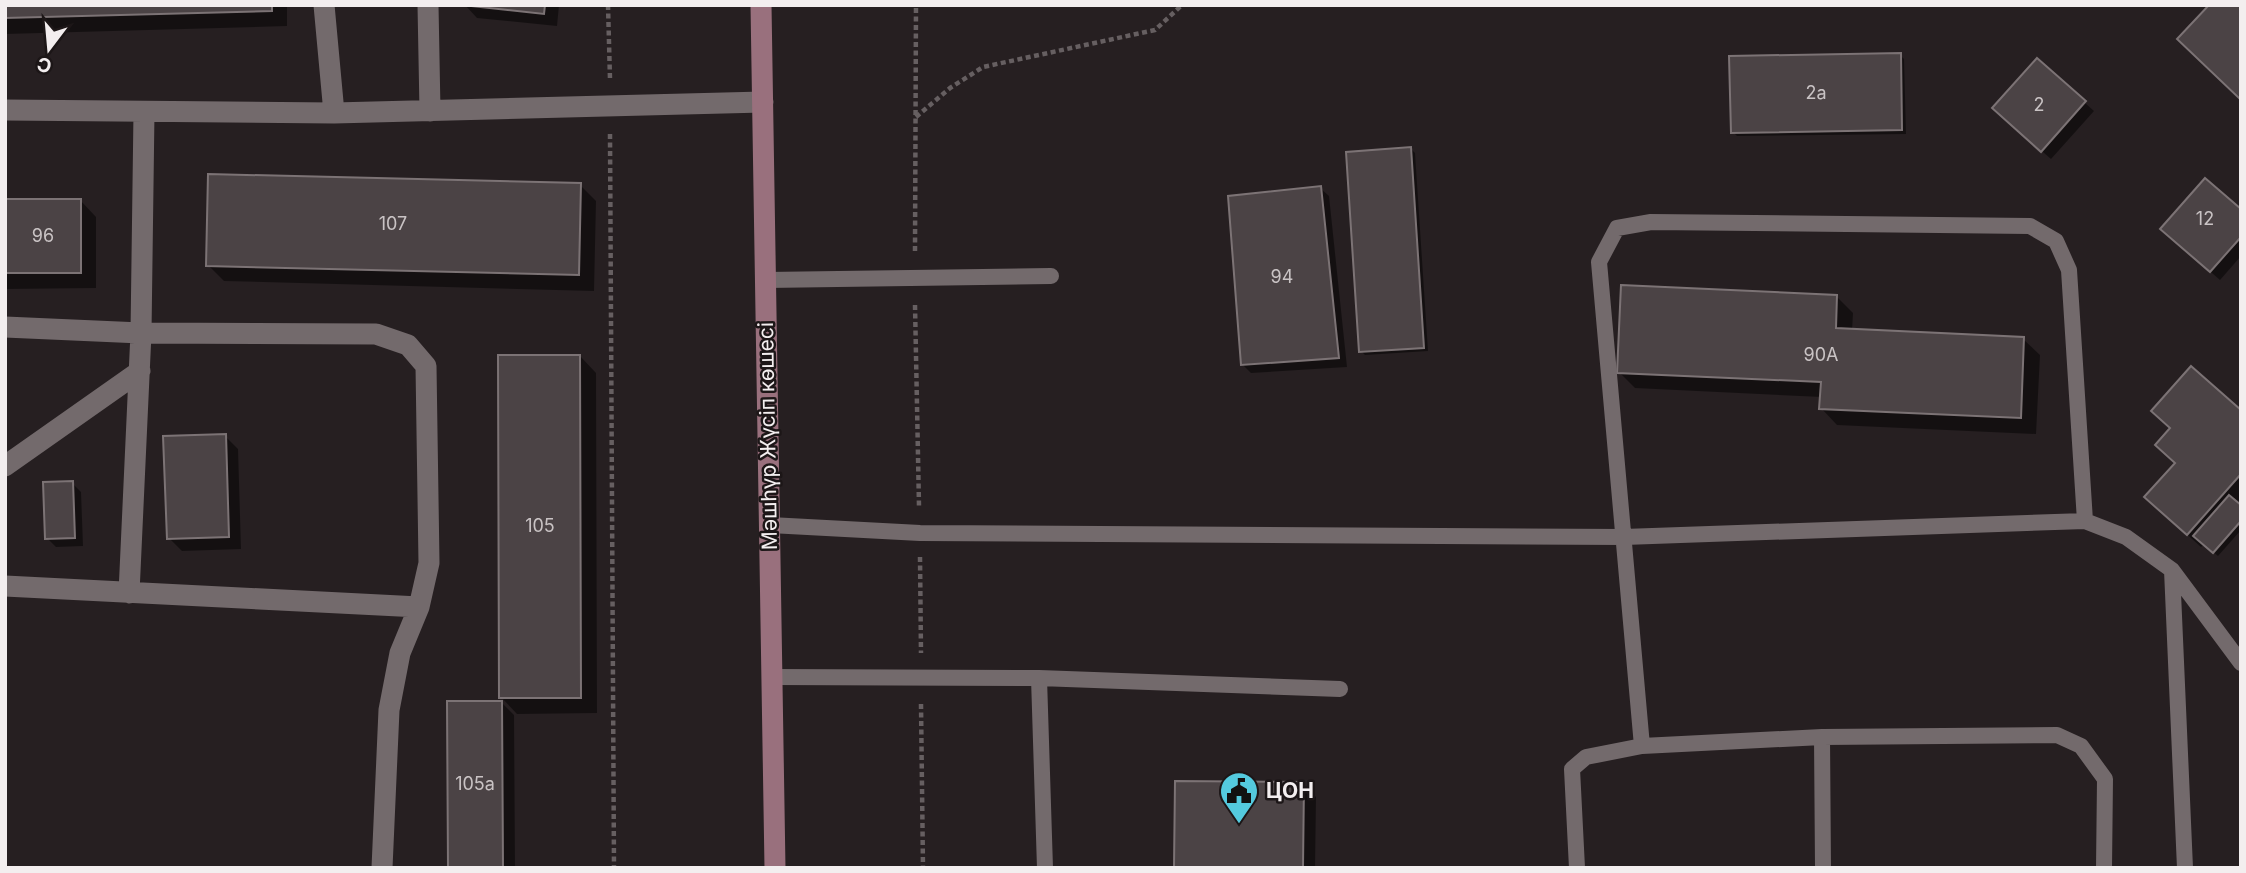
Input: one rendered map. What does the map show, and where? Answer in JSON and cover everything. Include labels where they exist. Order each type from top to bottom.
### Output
[{"type":"main road","name":"Мәшһүр Жүсіп көшесі","points":[[761,5],[775,868]]},
{"type":"street","points":[[324,5],[334,113]]},
{"type":"street","points":[[428,5],[430,111]]},
{"type":"street","points":[[5,110],[334,113],[763,102]]},
{"type":"street","points":[[129,593],[140,371],[144,111]]},
{"type":"street","points":[[5,327],[141,333],[376,334],[408,345],[426,366],[429,563],[419,607],[400,653],[390,710],[382,868]]},
{"type":"street","points":[[5,466],[140,371]]},
{"type":"street","points":[[5,586],[419,607]]},
{"type":"lane","points":[[1642,746],[1600,262],[1617,228],[1651,222],[2030,226],[2056,241],[2069,270],[2085,521]]},
{"type":"lane","points":[[766,280],[1051,276]]},
{"type":"lane","points":[[770,525],[920,533],[1624,537],[2085,521],[2126,537],[2172,570],[2241,663]]},
{"type":"lane","points":[[2172,570],[2185,868]]},
{"type":"lane","points":[[772,677],[1039,678],[1339,689]]},
{"type":"lane","points":[[1039,678],[1045,868]]},
{"type":"lane","points":[[1577,868],[1572,769],[1586,757],[1642,746],[1822,737],[2057,735],[2081,746],[2105,779],[2104,868]]},
{"type":"lane","points":[[1822,737],[1823,868]]},
{"type":"path","points":[[608,5],[614,868]]},
{"type":"path","points":[[916,5],[915,276],[923,868]]},
{"type":"path","points":[[915,117],[950,88],[983,67],[1155,30],[1182,5]]},
{"type":"building","points":[[5,5],[272,5],[272,11],[5,18]]},
{"type":"building","points":[[462,5],[545,5],[544,14]]},
{"type":"building","points":[[2209,5],[2241,5],[2241,100],[2177,39]]},
{"type":"building","points":[[1901,53],[1902,130],[1731,133],[1729,56]]},
{"type":"building","points":[[2037,58],[2086,101],[2041,152],[1992,108]]},
{"type":"building","points":[[1411,147],[1424,348],[1359,352],[1346,152]]},
{"type":"building","points":[[208,174],[581,183],[579,275],[206,266]]},
{"type":"building","points":[[2205,178],[2241,209],[2241,237],[2210,272],[2160,229]]},
{"type":"building","points":[[1321,186],[1339,358],[1241,365],[1228,196]]},
{"type":"building","points":[[5,199],[81,199],[81,273],[5,273]]},
{"type":"building","points":[[1621,285],[1837,295],[1836,328],[2024,337],[2021,418],[1819,409],[1821,382],[1617,373]]},
{"type":"building","points":[[498,355],[580,355],[581,698],[499,698]]},
{"type":"building","points":[[2191,366],[2241,410],[2241,474],[2187,535],[2144,497],[2175,463],[2155,445],[2170,428],[2151,411]]},
{"type":"building","points":[[226,434],[229,537],[167,539],[163,436]]},
{"type":"building","points":[[73,481],[75,538],[45,539],[43,482]]},
{"type":"building","points":[[2229,495],[2241,505],[2241,521],[2213,553],[2193,536]]},
{"type":"building","points":[[447,701],[502,701],[503,868],[448,868]]},
{"type":"building","name":"ЦОН","points":[[1175,781],[1304,782],[1303,868],[1174,868]]},
{"type":"place","name":"ЦОН","points":[[1239,825]]}]
